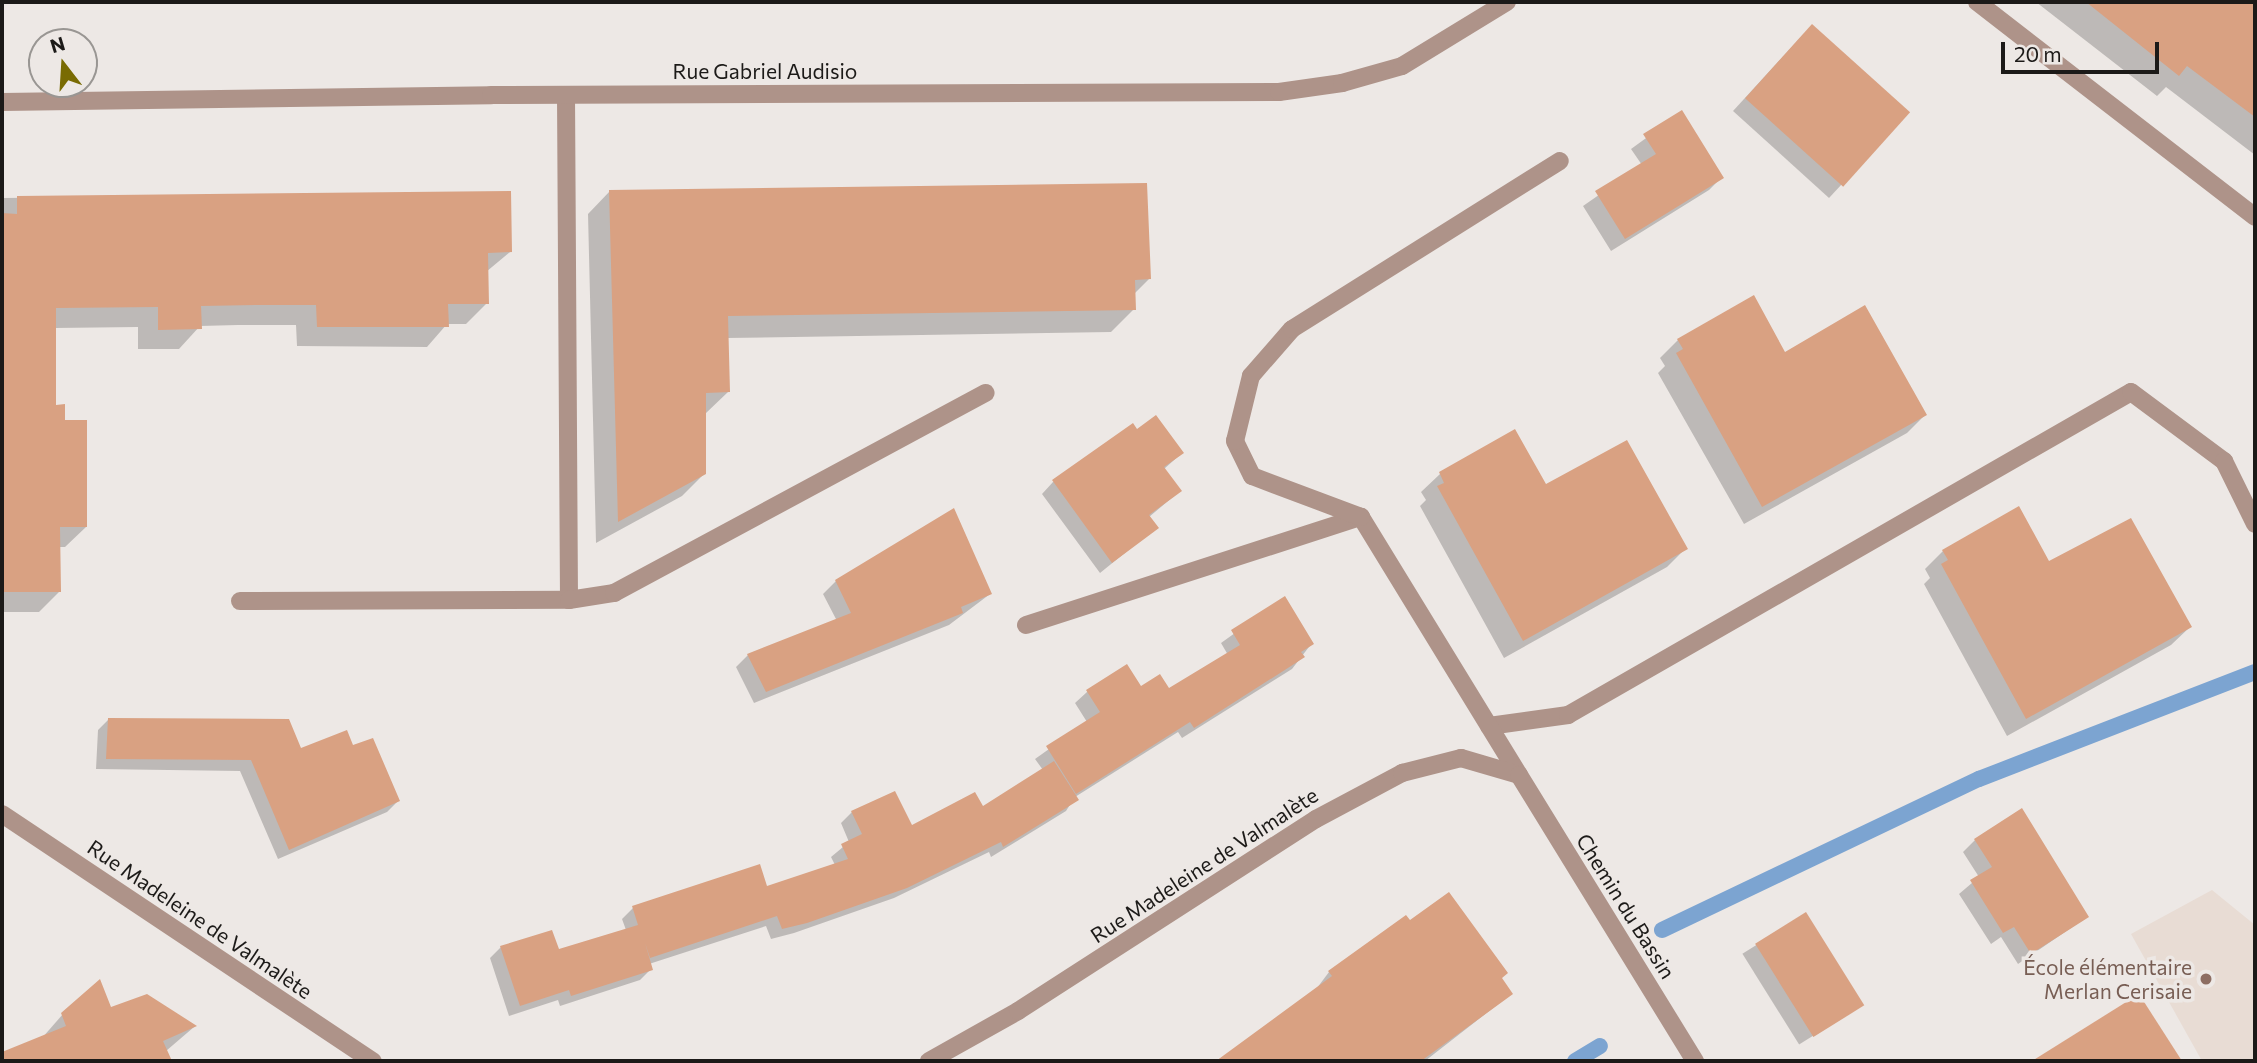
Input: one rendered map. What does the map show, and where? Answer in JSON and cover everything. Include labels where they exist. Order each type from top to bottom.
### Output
[{"type":"street","name":"Rue Gabriel Audisio","points":[[2,102],[566,94],[1279,92],[1342,83],[1402,66],[1507,2]]},
{"type":"street","points":[[1978,2],[2255,217]]},
{"type":"street","points":[[566,94],[569,600]]},
{"type":"street","points":[[1361,517],[1252,476],[1235,441],[1251,376],[1292,329],[1560,160]]},
{"type":"street","points":[[1489,726],[1568,715],[2131,392],[2224,461],[2255,524]]},
{"type":"street","points":[[240,601],[569,600],[614,593],[986,393]]},
{"type":"street","points":[[1026,625],[1361,517]]},
{"type":"street","name":"Chemin du Bassin","points":[[1361,517],[1695,1061]]},
{"type":"street","name":"Rue Madeleine de Valmalète","points":[[929,1061],[1018,1012],[1316,818],[1402,773],[1461,758],[1519,775]]},
{"type":"street","name":"Rue Madeleine de Valmalète","points":[[2,814],[373,1061]]},
{"type":"shaded area","name":"École élémentaire Merlan Cerisaie","points":[[2212,890],[2255,925],[2255,1061],[2202,1061],[2131,934]]},
{"type":"building","points":[[2086,2],[2255,2],[2255,117],[2187,66],[2179,76]]},
{"type":"building","points":[[1812,24],[1910,112],[1843,187],[1745,98]]},
{"type":"building","points":[[1682,110],[1724,178],[1625,239],[1595,191],[1656,154],[1643,134]]},
{"type":"building","points":[[1147,183],[1151,279],[1135,280],[1136,310],[728,316],[730,392],[706,393],[706,474],[618,522],[609,190]]},
{"type":"building","points":[[511,191],[512,252],[488,253],[489,304],[448,304],[449,327],[317,327],[316,305],[259,305],[201,306],[202,329],[158,330],[158,307],[56,308],[56,405],[65,404],[65,420],[87,420],[87,527],[60,527],[61,592],[2,592],[2,213],[17,214],[17,196]]},
{"type":"building","points":[[1754,295],[1785,352],[1865,305],[1927,415],[1762,507],[1676,353],[1683,349],[1677,339]]},
{"type":"building","points":[[1156,415],[1184,453],[1164,467],[1182,491],[1149,515],[1159,528],[1112,563],[1052,480],[1133,423],[1137,429]]},
{"type":"building","points":[[1515,429],[1546,484],[1627,440],[1688,549],[1523,641],[1437,486],[1444,483],[1439,472]]},
{"type":"building","points":[[2019,506],[2049,561],[2131,518],[2192,627],[2026,719],[1941,564],[1948,560],[1942,550]]},
{"type":"building","points":[[954,508],[992,594],[961,607],[963,613],[766,692],[747,654],[851,613],[835,580]]},
{"type":"building","points":[[1285,596],[1314,644],[1301,652],[1305,657],[1194,728],[1190,722],[1076,794],[1046,746],[1100,712],[1086,690],[1127,664],[1141,686],[1160,674],[1169,688],[1240,645],[1231,630]]},
{"type":"building","points":[[108,718],[289,719],[301,748],[347,730],[353,745],[373,738],[400,801],[289,850],[251,760],[106,759]]},
{"type":"building","points":[[1054,761],[1079,800],[1003,847],[1001,842],[907,888],[807,923],[782,929],[777,916],[650,958],[645,943],[653,970],[571,996],[569,990],[520,1006],[500,946],[552,930],[559,949],[638,925],[632,906],[760,864],[767,886],[848,859],[841,844],[862,834],[851,811],[895,791],[912,825],[975,792],[983,806]]},
{"type":"building","points":[[2022,808],[2089,917],[2031,954],[2014,927],[2003,933],[1970,880],[1992,867],[1974,839]]},
{"type":"building","points":[[1449,892],[1508,973],[1502,978],[1513,994],[1421,1061],[1216,1061],[1332,976],[1328,971],[1406,915],[1410,920]]},
{"type":"building","points":[[1806,912],[1864,1005],[1813,1037],[1755,944]]},
{"type":"building","points":[[100,979],[111,1007],[147,994],[197,1026],[163,1041],[172,1061],[2,1061],[2,1052],[66,1026],[61,1013]]},
{"type":"building","points":[[2139,994],[2182,1061],[2032,1061]]},
{"type":"waterway","points":[[1662,930],[1979,779],[2255,672]]},
{"type":"waterway","points":[[1575,1061],[1600,1046]]},
{"type":"place","name":"École élémentaire Merlan Cerisaie","points":[[2206,979]]}]
